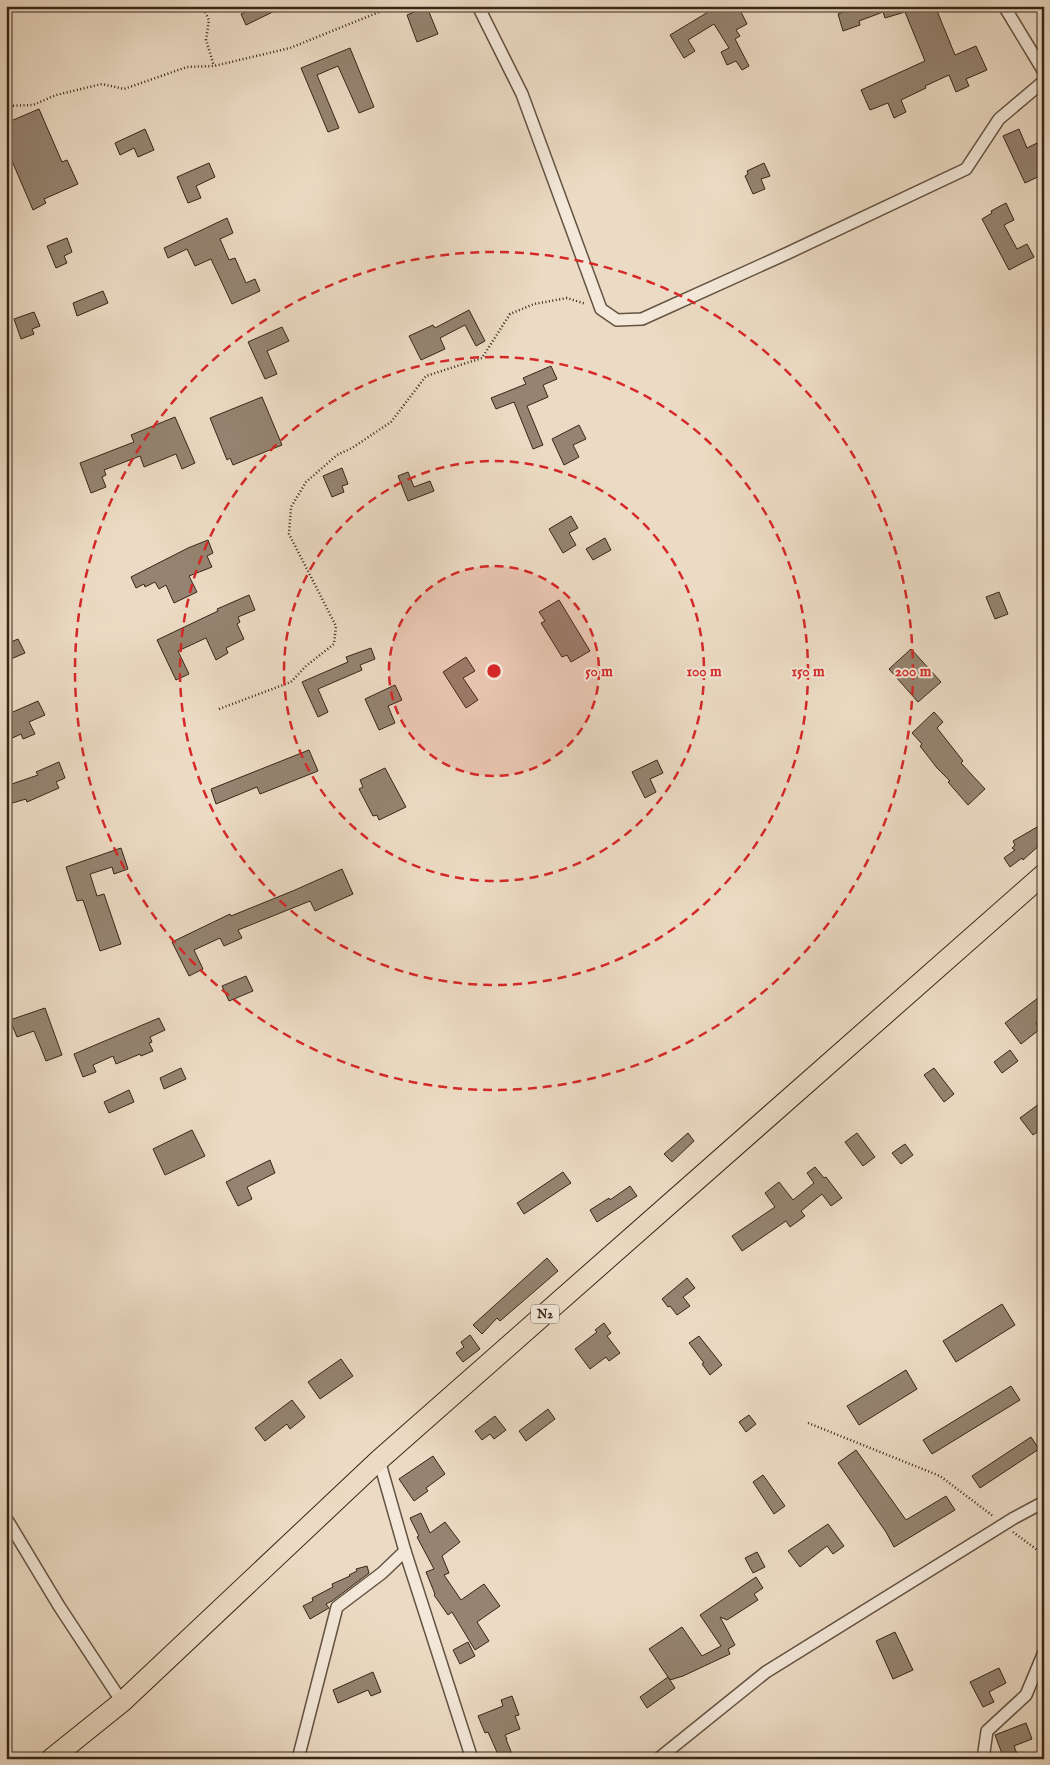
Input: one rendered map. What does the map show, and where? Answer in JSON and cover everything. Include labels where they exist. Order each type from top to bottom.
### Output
[{"type":"highway","name":"N2","points":[[51,1759],[122,1702],[379,1460],[1044,874]]},
{"type":"street","points":[[478,6],[522,94],[601,309],[617,320],[642,320],[966,168],[999,119],[1044,81]]},
{"type":"street","points":[[1004,6],[1044,72]]},
{"type":"street","points":[[379,1460],[405,1551],[472,1759]]},
{"type":"street","points":[[658,1759],[766,1672],[1004,1524],[1044,1502]]},
{"type":"street","points":[[6,1518],[59,1606],[122,1702]]},
{"type":"street","points":[[298,1759],[337,1607],[382,1573],[405,1551]]},
{"type":"street","points":[[983,1759],[988,1731],[1026,1695],[1044,1652]]},
{"type":"path","points":[[202,6],[209,20],[206,40],[214,66]]},
{"type":"path","points":[[6,106],[33,105],[56,95],[102,84],[124,89],[188,67],[214,66],[290,48],[394,6]]},
{"type":"path","points":[[219,709],[291,682],[306,666],[334,644],[336,626],[290,534],[291,507],[306,482],[337,455],[352,448],[391,422],[426,376],[482,358],[510,314],[534,304],[567,298],[601,309]]},
{"type":"path","points":[[808,1423],[940,1476],[1044,1555]]},
{"type":"building","points":[[258,6],[285,6],[246,25],[241,14]]},
{"type":"building","points":[[718,6],[738,6],[747,24],[736,30],[740,36],[735,39],[749,66],[742,70],[736,61],[727,65],[721,52],[729,48],[714,24],[688,40],[695,51],[684,58],[670,35]]},
{"type":"building","points":[[860,6],[935,6],[955,55],[976,46],[987,70],[966,79],[969,86],[956,92],[949,75],[925,86],[926,88],[901,100],[906,112],[894,118],[888,103],[870,110],[861,90],[925,61],[905,12],[885,18],[883,12],[859,21],[860,25],[843,31],[838,14]]},
{"type":"building","points":[[427,7],[438,34],[417,42],[407,15]]},
{"type":"building","points":[[350,48],[374,107],[359,113],[338,66],[317,75],[339,128],[328,132],[301,68]]},
{"type":"building","points":[[39,109],[62,162],[67,160],[78,184],[44,199],[46,203],[33,210],[6,147],[6,123]]},
{"type":"building","points":[[145,129],[154,150],[138,157],[134,148],[120,155],[115,143]]},
{"type":"building","points":[[1019,129],[1027,148],[1037,143],[1044,158],[1044,174],[1025,183],[1003,136]]},
{"type":"building","points":[[209,163],[215,177],[196,186],[201,198],[188,203],[177,177]]},
{"type":"building","points":[[764,163],[770,176],[761,179],[765,189],[753,194],[745,176],[748,174],[747,171]]},
{"type":"building","points":[[1006,203],[1014,220],[1004,225],[1017,249],[1027,244],[1034,257],[1009,270],[982,219],[992,213],[991,211]]},
{"type":"building","points":[[227,218],[233,233],[220,239],[229,260],[235,258],[246,283],[255,279],[260,291],[232,304],[211,259],[195,266],[187,249],[168,258],[164,248]]},
{"type":"building","points":[[67,238],[72,252],[64,256],[67,263],[56,268],[47,246]]},
{"type":"building","points":[[103,291],[108,303],[77,316],[73,303]]},
{"type":"building","points":[[469,310],[485,341],[476,346],[465,325],[440,338],[445,349],[421,360],[409,336],[433,325],[435,328]]},
{"type":"building","points":[[34,312],[40,326],[32,329],[34,334],[21,339],[14,319]]},
{"type":"building","points":[[282,327],[289,341],[267,351],[277,374],[265,379],[248,342]]},
{"type":"building","points":[[551,366],[557,379],[543,385],[548,397],[527,406],[543,445],[533,449],[514,402],[496,409],[491,398],[526,384],[523,378]]},
{"type":"building","points":[[262,397],[282,445],[233,465],[230,458],[227,460],[210,418]]},
{"type":"building","points":[[175,417],[195,463],[182,469],[176,454],[144,467],[140,456],[104,470],[106,475],[102,477],[106,487],[91,493],[80,463],[134,442],[131,435]]},
{"type":"building","points":[[579,425],[586,439],[573,445],[579,457],[564,465],[552,439]]},
{"type":"building","points":[[342,468],[348,484],[342,486],[344,492],[332,497],[323,476]]},
{"type":"building","points":[[408,472],[414,487],[430,481],[434,491],[408,501],[398,476]]},
{"type":"building","points":[[571,516],[578,528],[569,533],[576,545],[563,553],[549,529]]},
{"type":"building","points":[[605,538],[611,550],[593,560],[586,549]]},
{"type":"building","points":[[208,540],[213,553],[207,556],[212,567],[189,576],[197,592],[174,603],[166,585],[159,589],[155,582],[145,587],[144,584],[136,588],[131,577]]},
{"type":"building","points":[[999,592],[1008,614],[995,619],[986,597]]},
{"type":"building","points":[[249,595],[255,610],[238,617],[240,622],[237,624],[244,639],[226,648],[228,653],[216,660],[206,638],[178,651],[189,674],[176,680],[157,640]]},
{"type":"building","points":[[559,600],[590,651],[571,662],[567,655],[562,657],[541,623],[545,621],[539,612]]},
{"type":"building","points":[[18,639],[25,653],[6,661],[6,644]]},
{"type":"building","points":[[371,648],[375,659],[360,665],[362,670],[318,689],[328,712],[318,717],[302,682],[348,662],[346,657]]},
{"type":"building","points":[[911,649],[941,682],[918,702],[889,669]]},
{"type":"building","points":[[466,657],[475,671],[463,678],[478,700],[466,708],[443,672]]},
{"type":"building","points":[[395,685],[402,700],[388,706],[395,723],[379,730],[365,699]]},
{"type":"building","points":[[38,701],[45,715],[29,722],[35,734],[23,739],[21,734],[6,741],[6,715]]},
{"type":"building","points":[[934,712],[943,722],[937,728],[963,761],[961,763],[985,789],[968,805],[948,782],[950,781],[937,768],[920,746],[922,744],[912,733]]},
{"type":"building","points":[[309,750],[318,771],[260,794],[257,787],[216,804],[211,789]]},
{"type":"building","points":[[657,760],[663,773],[650,779],[656,792],[645,798],[632,772]]},
{"type":"building","points":[[59,762],[65,778],[56,782],[59,788],[27,802],[26,799],[9,804],[6,786],[38,775],[36,772]]},
{"type":"building","points":[[385,768],[406,807],[379,820],[377,815],[373,816],[359,789],[363,787],[360,780]]},
{"type":"building","points":[[1044,823],[1044,835],[1038,838],[1042,843],[1023,860],[1022,858],[1010,867],[1004,858],[1015,850],[1012,848],[1015,845],[1013,841]]},
{"type":"building","points":[[121,848],[128,869],[114,874],[112,867],[90,874],[97,896],[104,894],[121,944],[100,951],[83,900],[77,901],[66,867]]},
{"type":"building","points":[[342,869],[353,894],[315,911],[310,901],[238,930],[242,938],[224,946],[220,938],[194,950],[203,969],[189,976],[172,942],[230,914],[231,916]]},
{"type":"building","points":[[246,976],[253,991],[229,1001],[222,986]]},
{"type":"building","points":[[1038,998],[1044,1005],[1044,1017],[1036,1023],[1040,1029],[1021,1044],[1005,1023]]},
{"type":"building","points":[[45,1008],[62,1055],[46,1061],[34,1031],[17,1037],[10,1020]]},
{"type":"building","points":[[159,1018],[165,1030],[150,1037],[152,1042],[149,1043],[153,1051],[116,1064],[113,1056],[93,1065],[96,1072],[83,1077],[74,1054]]},
{"type":"building","points":[[1010,1050],[1018,1061],[1002,1073],[994,1062]]},
{"type":"building","points":[[181,1068],[186,1079],[164,1089],[160,1078]]},
{"type":"building","points":[[934,1068],[954,1094],[944,1102],[924,1075]]},
{"type":"building","points":[[129,1090],[134,1102],[109,1113],[104,1102]]},
{"type":"building","points":[[1039,1104],[1044,1110],[1044,1127],[1033,1135],[1020,1118]]},
{"type":"building","points":[[192,1130],[205,1156],[165,1175],[153,1149]]},
{"type":"building","points":[[688,1133],[694,1141],[672,1162],[664,1154]]},
{"type":"building","points":[[857,1133],[875,1157],[863,1166],[845,1142]]},
{"type":"building","points":[[905,1144],[913,1155],[901,1164],[892,1153]]},
{"type":"building","points":[[270,1160],[275,1173],[247,1187],[252,1199],[238,1206],[226,1182]]},
{"type":"building","points":[[815,1167],[824,1178],[826,1177],[842,1198],[831,1206],[822,1194],[801,1211],[805,1216],[790,1227],[786,1221],[742,1251],[732,1236],[775,1207],[765,1193],[779,1182],[793,1200],[814,1183],[807,1173]]},
{"type":"building","points":[[563,1172],[571,1183],[524,1214],[517,1203]]},
{"type":"building","points":[[630,1186],[637,1196],[597,1222],[590,1210],[609,1198],[610,1200]]},
{"type":"building","points":[[547,1258],[558,1271],[500,1321],[497,1318],[482,1334],[473,1325]]},
{"type":"building","points":[[687,1278],[695,1288],[683,1297],[690,1306],[677,1315],[662,1299]]},
{"type":"building","points":[[1002,1304],[1015,1325],[956,1362],[943,1341]]},
{"type":"building","points":[[604,1323],[611,1333],[607,1336],[620,1353],[609,1361],[606,1357],[590,1369],[575,1349],[597,1332],[595,1330]]},
{"type":"building","points":[[470,1335],[480,1349],[463,1362],[456,1353],[464,1347],[461,1342]]},
{"type":"building","points":[[699,1336],[722,1365],[710,1375],[702,1364],[704,1363],[689,1343]]},
{"type":"building","points":[[341,1359],[353,1376],[320,1399],[308,1382]]},
{"type":"building","points":[[906,1370],[917,1389],[859,1425],[847,1406]]},
{"type":"building","points":[[1011,1386],[1020,1400],[932,1454],[923,1440]]},
{"type":"building","points":[[292,1400],[305,1417],[290,1429],[287,1424],[265,1441],[255,1428]]},
{"type":"building","points":[[548,1409],[555,1419],[526,1441],[519,1431]]},
{"type":"building","points":[[749,1415],[756,1424],[746,1432],[739,1422]]},
{"type":"building","points":[[495,1416],[506,1430],[494,1439],[490,1434],[482,1440],[475,1431]]},
{"type":"building","points":[[1031,1437],[1039,1449],[980,1488],[972,1476]]},
{"type":"building","points":[[856,1450],[906,1520],[946,1496],[955,1510],[894,1547],[886,1532],[838,1463]]},
{"type":"building","points":[[433,1456],[445,1474],[426,1488],[428,1491],[414,1501],[399,1479]]},
{"type":"building","points":[[763,1475],[785,1506],[774,1514],[753,1482]]},
{"type":"building","points":[[421,1513],[430,1533],[445,1522],[460,1542],[442,1556],[449,1573],[444,1575],[461,1600],[484,1584],[500,1606],[477,1622],[489,1641],[475,1650],[452,1612],[448,1615],[434,1595],[426,1572],[434,1569],[417,1537],[419,1536],[410,1518]]},
{"type":"building","points":[[828,1524],[844,1546],[833,1554],[827,1546],[800,1567],[788,1551]]},
{"type":"building","points":[[757,1552],[765,1567],[753,1573],[745,1558]]},
{"type":"building","points":[[367,1566],[369,1573],[326,1604],[329,1608],[310,1619],[303,1606],[313,1601],[312,1598],[333,1587],[332,1584],[350,1576],[357,1571],[356,1569]]},
{"type":"building","points":[[756,1577],[763,1588],[754,1594],[758,1600],[727,1620],[720,1617],[735,1645],[728,1649],[730,1654],[670,1680],[649,1649],[682,1627],[702,1656],[721,1646],[700,1615]]},
{"type":"building","points":[[895,1632],[913,1670],[893,1679],[876,1641]]},
{"type":"building","points":[[468,1642],[475,1656],[460,1664],[453,1650]]},
{"type":"building","points":[[999,1668],[1006,1683],[989,1692],[994,1702],[983,1707],[970,1682]]},
{"type":"building","points":[[373,1672],[381,1692],[371,1696],[368,1690],[338,1703],[333,1690]]},
{"type":"building","points":[[668,1677],[675,1688],[647,1708],[640,1697]]},
{"type":"building","points":[[512,1696],[519,1715],[515,1716],[520,1729],[505,1735],[514,1759],[500,1759],[488,1732],[485,1733],[478,1716],[503,1706],[501,1700]]},
{"type":"building","points":[[1026,1723],[1032,1739],[1014,1746],[1019,1759],[1004,1759],[995,1735]]}]
